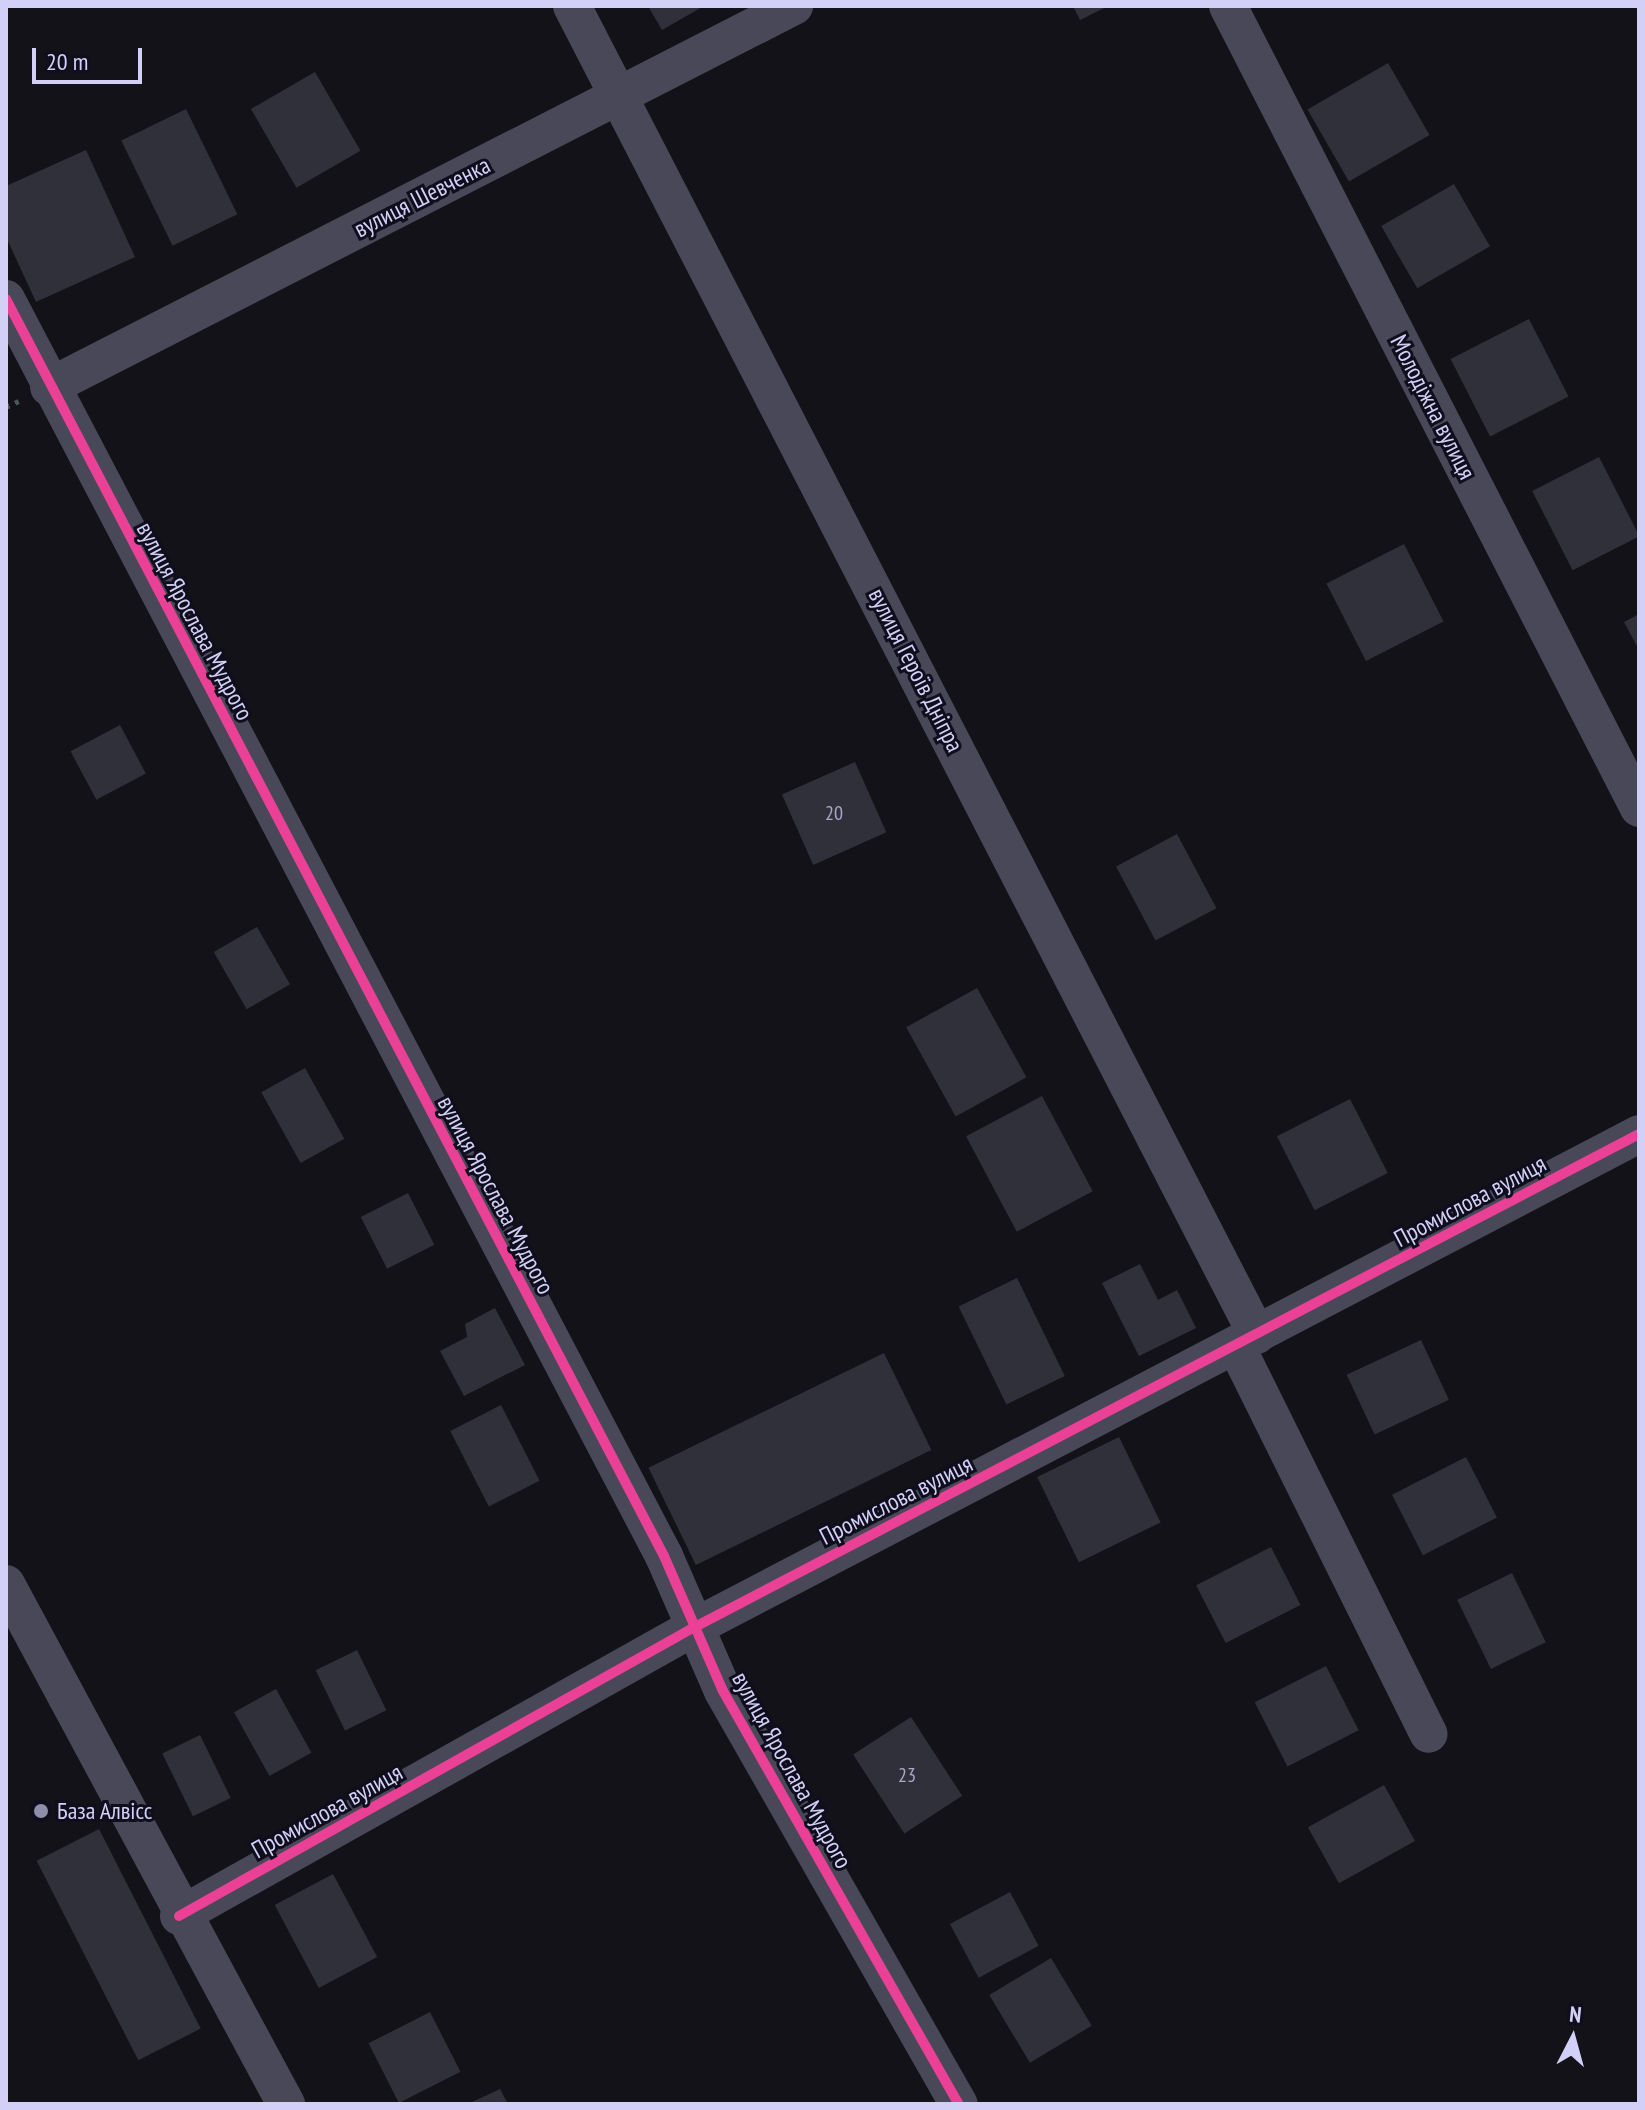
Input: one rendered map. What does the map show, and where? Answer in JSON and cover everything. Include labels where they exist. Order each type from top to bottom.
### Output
[{"type":"street","name":"вулиця Героїв Дніпра","points":[[572,6],[620,95],[1247,1341],[1429,1734]]},
{"type":"street","name":"вулиця Шевченка","points":[[49,387],[794,6]]},
{"type":"street","name":"Молодіжна вулиця","points":[[1228,6],[1639,808]]},
{"type":"street","name":"вулиця Ярослава Мудрого","points":[[6,299],[49,387],[664,1556],[691,1629],[959,2104]]},
{"type":"street","name":"Промислова вулиця","points":[[179,1916],[691,1629],[1639,1134]]},
{"type":"street","points":[[6,1584],[179,1916],[286,2104]]},
{"type":"building","points":[[648,6],[704,6],[662,30]]},
{"type":"building","points":[[1073,6],[1108,6],[1080,20]]},
{"type":"building","points":[[1388,63],[1430,135],[1349,181],[1307,110]]},
{"type":"building","points":[[315,72],[360,151],[296,188],[251,109]]},
{"type":"building","points":[[186,109],[237,214],[173,246],[121,141]]},
{"type":"building","points":[[86,150],[135,257],[36,302],[6,237],[6,186]]},
{"type":"building","points":[[1454,184],[1490,246],[1417,288],[1381,226]]},
{"type":"building","points":[[1529,319],[1568,397],[1490,436],[1451,359]]},
{"type":"building","points":[[1599,457],[1639,537],[1573,570],[1532,491]]},
{"type":"building","points":[[1404,544],[1443,622],[1366,661],[1326,583]]},
{"type":"building","points":[[1639,614],[1639,650],[1624,622]]},
{"type":"building","points":[[120,725],[146,774],[96,800],[71,751]]},
{"type":"building","points":[[855,762],[886,832],[813,865],[782,795]]},
{"type":"building","points":[[1177,834],[1216,908],[1156,941],[1116,866]]},
{"type":"building","points":[[257,927],[290,984],[247,1009],[214,952]]},
{"type":"building","points":[[977,988],[1026,1077],[956,1116],[906,1027]]},
{"type":"building","points":[[305,1068],[344,1139],[301,1163],[261,1092]]},
{"type":"building","points":[[1042,1096],[1093,1191],[1017,1232],[966,1136]]},
{"type":"building","points":[[1350,1099],[1388,1173],[1315,1210],[1277,1136]]},
{"type":"building","points":[[408,1193],[434,1245],[387,1269],[361,1217]]},
{"type":"building","points":[[1140,1264],[1158,1300],[1177,1290],[1196,1328],[1139,1356],[1102,1283]]},
{"type":"building","points":[[1017,1278],[1065,1376],[1006,1404],[959,1306]]},
{"type":"building","points":[[495,1308],[525,1365],[464,1396],[440,1351],[467,1337],[465,1324]]},
{"type":"building","points":[[1421,1340],[1449,1400],[1375,1434],[1347,1375]]},
{"type":"building","points":[[884,1353],[931,1450],[696,1565],[649,1468]]},
{"type":"building","points":[[501,1405],[540,1481],[489,1507],[450,1431]]},
{"type":"building","points":[[1119,1437],[1161,1522],[1079,1562],[1037,1477]]},
{"type":"building","points":[[1466,1457],[1497,1518],[1423,1555],[1392,1495]]},
{"type":"building","points":[[1271,1547],[1301,1605],[1226,1643],[1196,1585]]},
{"type":"building","points":[[1512,1573],[1546,1642],[1491,1669],[1457,1600]]},
{"type":"building","points":[[357,1650],[386,1710],[345,1730],[316,1670]]},
{"type":"building","points":[[1326,1666],[1359,1730],[1287,1766],[1255,1702]]},
{"type":"building","points":[[276,1689],[311,1753],[269,1776],[234,1712]]},
{"type":"building","points":[[911,1717],[962,1796],[904,1833],[853,1755]]},
{"type":"building","points":[[200,1735],[231,1798],[193,1816],[162,1753]]},
{"type":"building","points":[[1384,1785],[1415,1841],[1339,1883],[1308,1827]]},
{"type":"building","points":[[99,1829],[201,2029],[138,2060],[37,1861]]},
{"type":"building","points":[[333,1874],[377,1957],[319,1988],[275,1905]]},
{"type":"building","points":[[1010,1892],[1039,1946],[979,1978],[950,1924]]},
{"type":"building","points":[[1051,1958],[1092,2026],[1030,2063],[989,1995]]},
{"type":"building","points":[[430,2012],[460,2072],[399,2103],[369,2043]]},
{"type":"building","points":[[500,2089],[508,2104],[468,2104]]},
{"type":"cycle path","points":[[6,299],[664,1556],[723,1691],[959,2104]]},
{"type":"cycle path","points":[[179,1916],[691,1629],[1639,1134]]},
{"type":"place","name":"База Алвісс","points":[[41,1811]]}]
